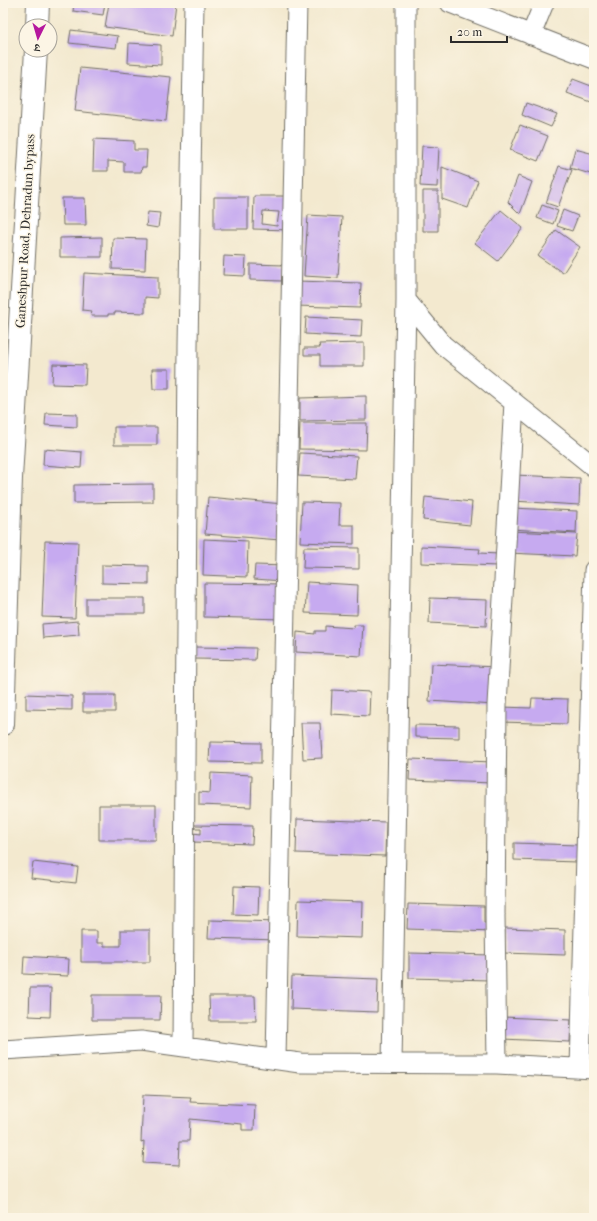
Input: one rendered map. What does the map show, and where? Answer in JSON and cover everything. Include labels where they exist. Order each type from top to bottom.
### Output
[{"type":"main road","points":[[37,18],[38,3]]},
{"type":"main road","name":"Ganeshpur Road, Dehradun bypass","points":[[3,724],[7,469],[35,58]]},
{"type":"street","points":[[183,1047],[188,354],[194,3]]},
{"type":"street","points":[[276,1059],[297,3]]},
{"type":"street","points":[[392,1063],[406,300],[406,3]]},
{"type":"street","points":[[450,3],[594,59]]},
{"type":"street","points":[[531,35],[544,3]]},
{"type":"street","points":[[406,300],[443,345],[594,467]]},
{"type":"street","points":[[497,1064],[495,915],[497,705],[514,402]]},
{"type":"street","points":[[3,1050],[141,1041],[300,1063],[497,1064],[587,1068],[594,570]]},
{"type":"building","points":[[74,3],[105,3],[103,15],[73,11]]},
{"type":"building","points":[[109,3],[176,3],[172,36],[105,27]]},
{"type":"building","points":[[71,30],[118,36],[116,48],[69,43]]},
{"type":"building","points":[[129,43],[161,45],[161,65],[128,63]]},
{"type":"building","points":[[80,68],[171,77],[166,121],[75,111]]},
{"type":"building","points":[[573,79],[594,87],[594,103],[567,93]]},
{"type":"building","points":[[526,103],[557,114],[551,127],[522,115]]},
{"type":"building","points":[[520,125],[548,136],[538,161],[510,150]]},
{"type":"building","points":[[94,139],[134,141],[134,150],[147,150],[146,167],[142,167],[141,172],[124,172],[124,162],[108,161],[108,171],[93,171]]},
{"type":"building","points":[[422,146],[439,147],[437,187],[420,186]]},
{"type":"building","points":[[575,149],[594,154],[594,175],[570,168]]},
{"type":"building","points":[[559,166],[572,170],[558,207],[546,203]]},
{"type":"building","points":[[442,167],[478,181],[468,208],[442,199]]},
{"type":"building","points":[[518,176],[532,182],[520,214],[508,202]]},
{"type":"building","points":[[423,191],[438,191],[438,231],[423,231]]},
{"type":"building","points":[[254,196],[292,196],[291,230],[253,229]],"holes":[[[263,211],[279,212],[277,226],[262,224]]]},
{"type":"building","points":[[214,197],[248,197],[248,229],[214,229]]},
{"type":"building","points":[[62,198],[85,198],[86,225],[63,225]]},
{"type":"building","points":[[542,205],[558,211],[553,224],[537,218]]},
{"type":"building","points":[[501,210],[523,228],[498,261],[475,243]]},
{"type":"building","points":[[563,210],[578,216],[572,231],[557,226]]},
{"type":"building","points":[[148,212],[160,213],[158,228],[146,226]]},
{"type":"building","points":[[308,215],[342,217],[338,278],[304,276]]},
{"type":"building","points":[[556,230],[580,247],[563,273],[538,256]]},
{"type":"building","points":[[102,237],[102,257],[60,257],[60,238]]},
{"type":"building","points":[[113,238],[146,239],[145,270],[112,269]]},
{"type":"building","points":[[224,256],[246,257],[245,276],[223,275]]},
{"type":"building","points":[[250,264],[284,265],[283,281],[250,280]]},
{"type":"building","points":[[84,273],[158,277],[158,298],[145,297],[145,313],[115,312],[115,314],[108,314],[108,316],[91,316],[92,311],[82,310]]},
{"type":"building","points":[[297,281],[361,283],[360,308],[296,306]]},
{"type":"building","points":[[306,317],[362,320],[361,337],[305,334]]},
{"type":"building","points":[[364,343],[364,366],[320,366],[320,355],[304,355],[304,348],[320,348],[319,344]]},
{"type":"building","points":[[53,364],[86,365],[85,385],[52,384]]},
{"type":"building","points":[[152,369],[169,369],[169,389],[153,389]]},
{"type":"building","points":[[366,396],[366,420],[300,421],[300,398]]},
{"type":"building","points":[[46,413],[77,414],[77,427],[45,425]]},
{"type":"building","points":[[300,423],[367,423],[366,450],[299,449]]},
{"type":"building","points":[[114,427],[157,427],[157,445],[114,445]]},
{"type":"building","points":[[44,449],[82,452],[81,468],[43,465]]},
{"type":"building","points":[[300,453],[357,456],[355,479],[298,476]]},
{"type":"building","points":[[514,475],[580,478],[579,505],[513,501]]},
{"type":"building","points":[[153,484],[153,502],[74,503],[74,485]]},
{"type":"building","points":[[208,497],[283,504],[280,540],[205,534]]},
{"type":"building","points":[[425,497],[472,502],[470,525],[423,520]]},
{"type":"building","points":[[302,502],[340,503],[339,525],[354,525],[354,544],[300,542]]},
{"type":"building","points":[[512,508],[577,511],[576,533],[511,529]]},
{"type":"building","points":[[510,531],[577,534],[575,556],[508,553]]},
{"type":"building","points":[[204,539],[248,541],[247,577],[203,575]]},
{"type":"building","points":[[45,541],[78,542],[75,618],[42,617]]},
{"type":"building","points":[[421,546],[480,549],[479,553],[499,554],[498,566],[421,563]]},
{"type":"building","points":[[304,547],[359,548],[359,569],[303,568]]},
{"type":"building","points":[[102,565],[149,566],[149,584],[102,583]]},
{"type":"building","points":[[255,565],[285,566],[284,581],[254,579]]},
{"type":"building","points":[[307,582],[358,585],[357,615],[305,613]]},
{"type":"building","points":[[204,583],[284,584],[284,619],[204,617]]},
{"type":"building","points":[[86,598],[145,598],[145,614],[86,614]]},
{"type":"building","points":[[430,598],[487,600],[486,626],[429,623]]},
{"type":"building","points":[[78,621],[79,635],[43,638],[42,624]]},
{"type":"building","points":[[354,625],[363,625],[361,656],[296,652],[297,632],[315,634],[315,631],[325,631],[325,626],[354,628]]},
{"type":"building","points":[[195,647],[256,648],[255,660],[195,659]]},
{"type":"building","points":[[431,664],[497,667],[495,705],[429,701]]},
{"type":"building","points":[[332,690],[370,692],[369,716],[331,714]]},
{"type":"building","points":[[26,694],[72,696],[72,710],[26,709]]},
{"type":"building","points":[[83,695],[115,695],[115,712],[83,712]]},
{"type":"building","points":[[532,698],[568,699],[567,724],[500,722],[501,707],[531,708]]},
{"type":"building","points":[[301,723],[320,723],[322,758],[303,759]]},
{"type":"building","points":[[415,725],[459,726],[459,738],[415,737]]},
{"type":"building","points":[[210,742],[261,743],[261,763],[209,762]]},
{"type":"building","points":[[410,759],[494,762],[493,783],[409,780]]},
{"type":"building","points":[[211,773],[252,775],[251,807],[199,805],[199,792],[210,793]]},
{"type":"building","points":[[99,805],[156,805],[156,840],[99,840]]},
{"type":"building","points":[[297,819],[386,822],[385,856],[296,853]]},
{"type":"building","points":[[194,825],[253,826],[252,844],[193,842],[193,833],[201,834],[201,828],[194,828]]},
{"type":"building","points":[[514,843],[578,845],[577,862],[514,860]]},
{"type":"building","points":[[33,862],[78,867],[76,883],[31,878]]},
{"type":"building","points":[[234,886],[259,887],[258,915],[233,914]]},
{"type":"building","points":[[298,900],[363,902],[362,938],[297,936]]},
{"type":"building","points":[[408,904],[484,906],[484,923],[493,923],[493,932],[407,929]]},
{"type":"building","points":[[209,920],[278,922],[278,940],[208,938]]},
{"type":"building","points":[[505,928],[565,930],[565,955],[504,953]]},
{"type":"building","points":[[121,930],[150,930],[150,962],[81,962],[81,931],[97,931],[97,943],[104,943],[104,946],[121,946]]},
{"type":"building","points":[[409,953],[491,955],[490,980],[409,978]]},
{"type":"building","points":[[24,956],[69,959],[68,976],[23,974]]},
{"type":"building","points":[[292,976],[378,979],[377,1012],[291,1009]]},
{"type":"building","points":[[30,988],[51,988],[50,1017],[29,1016]]},
{"type":"building","points":[[92,995],[161,995],[160,1020],[92,1020]]},
{"type":"building","points":[[209,996],[255,996],[256,1021],[210,1021]]},
{"type":"building","points":[[503,1017],[571,1020],[570,1042],[502,1039]]},
{"type":"building","points":[[143,1095],[191,1097],[190,1102],[255,1105],[254,1130],[242,1130],[242,1124],[190,1119],[189,1141],[180,1141],[179,1165],[143,1163],[144,1141],[141,1142]]}]
